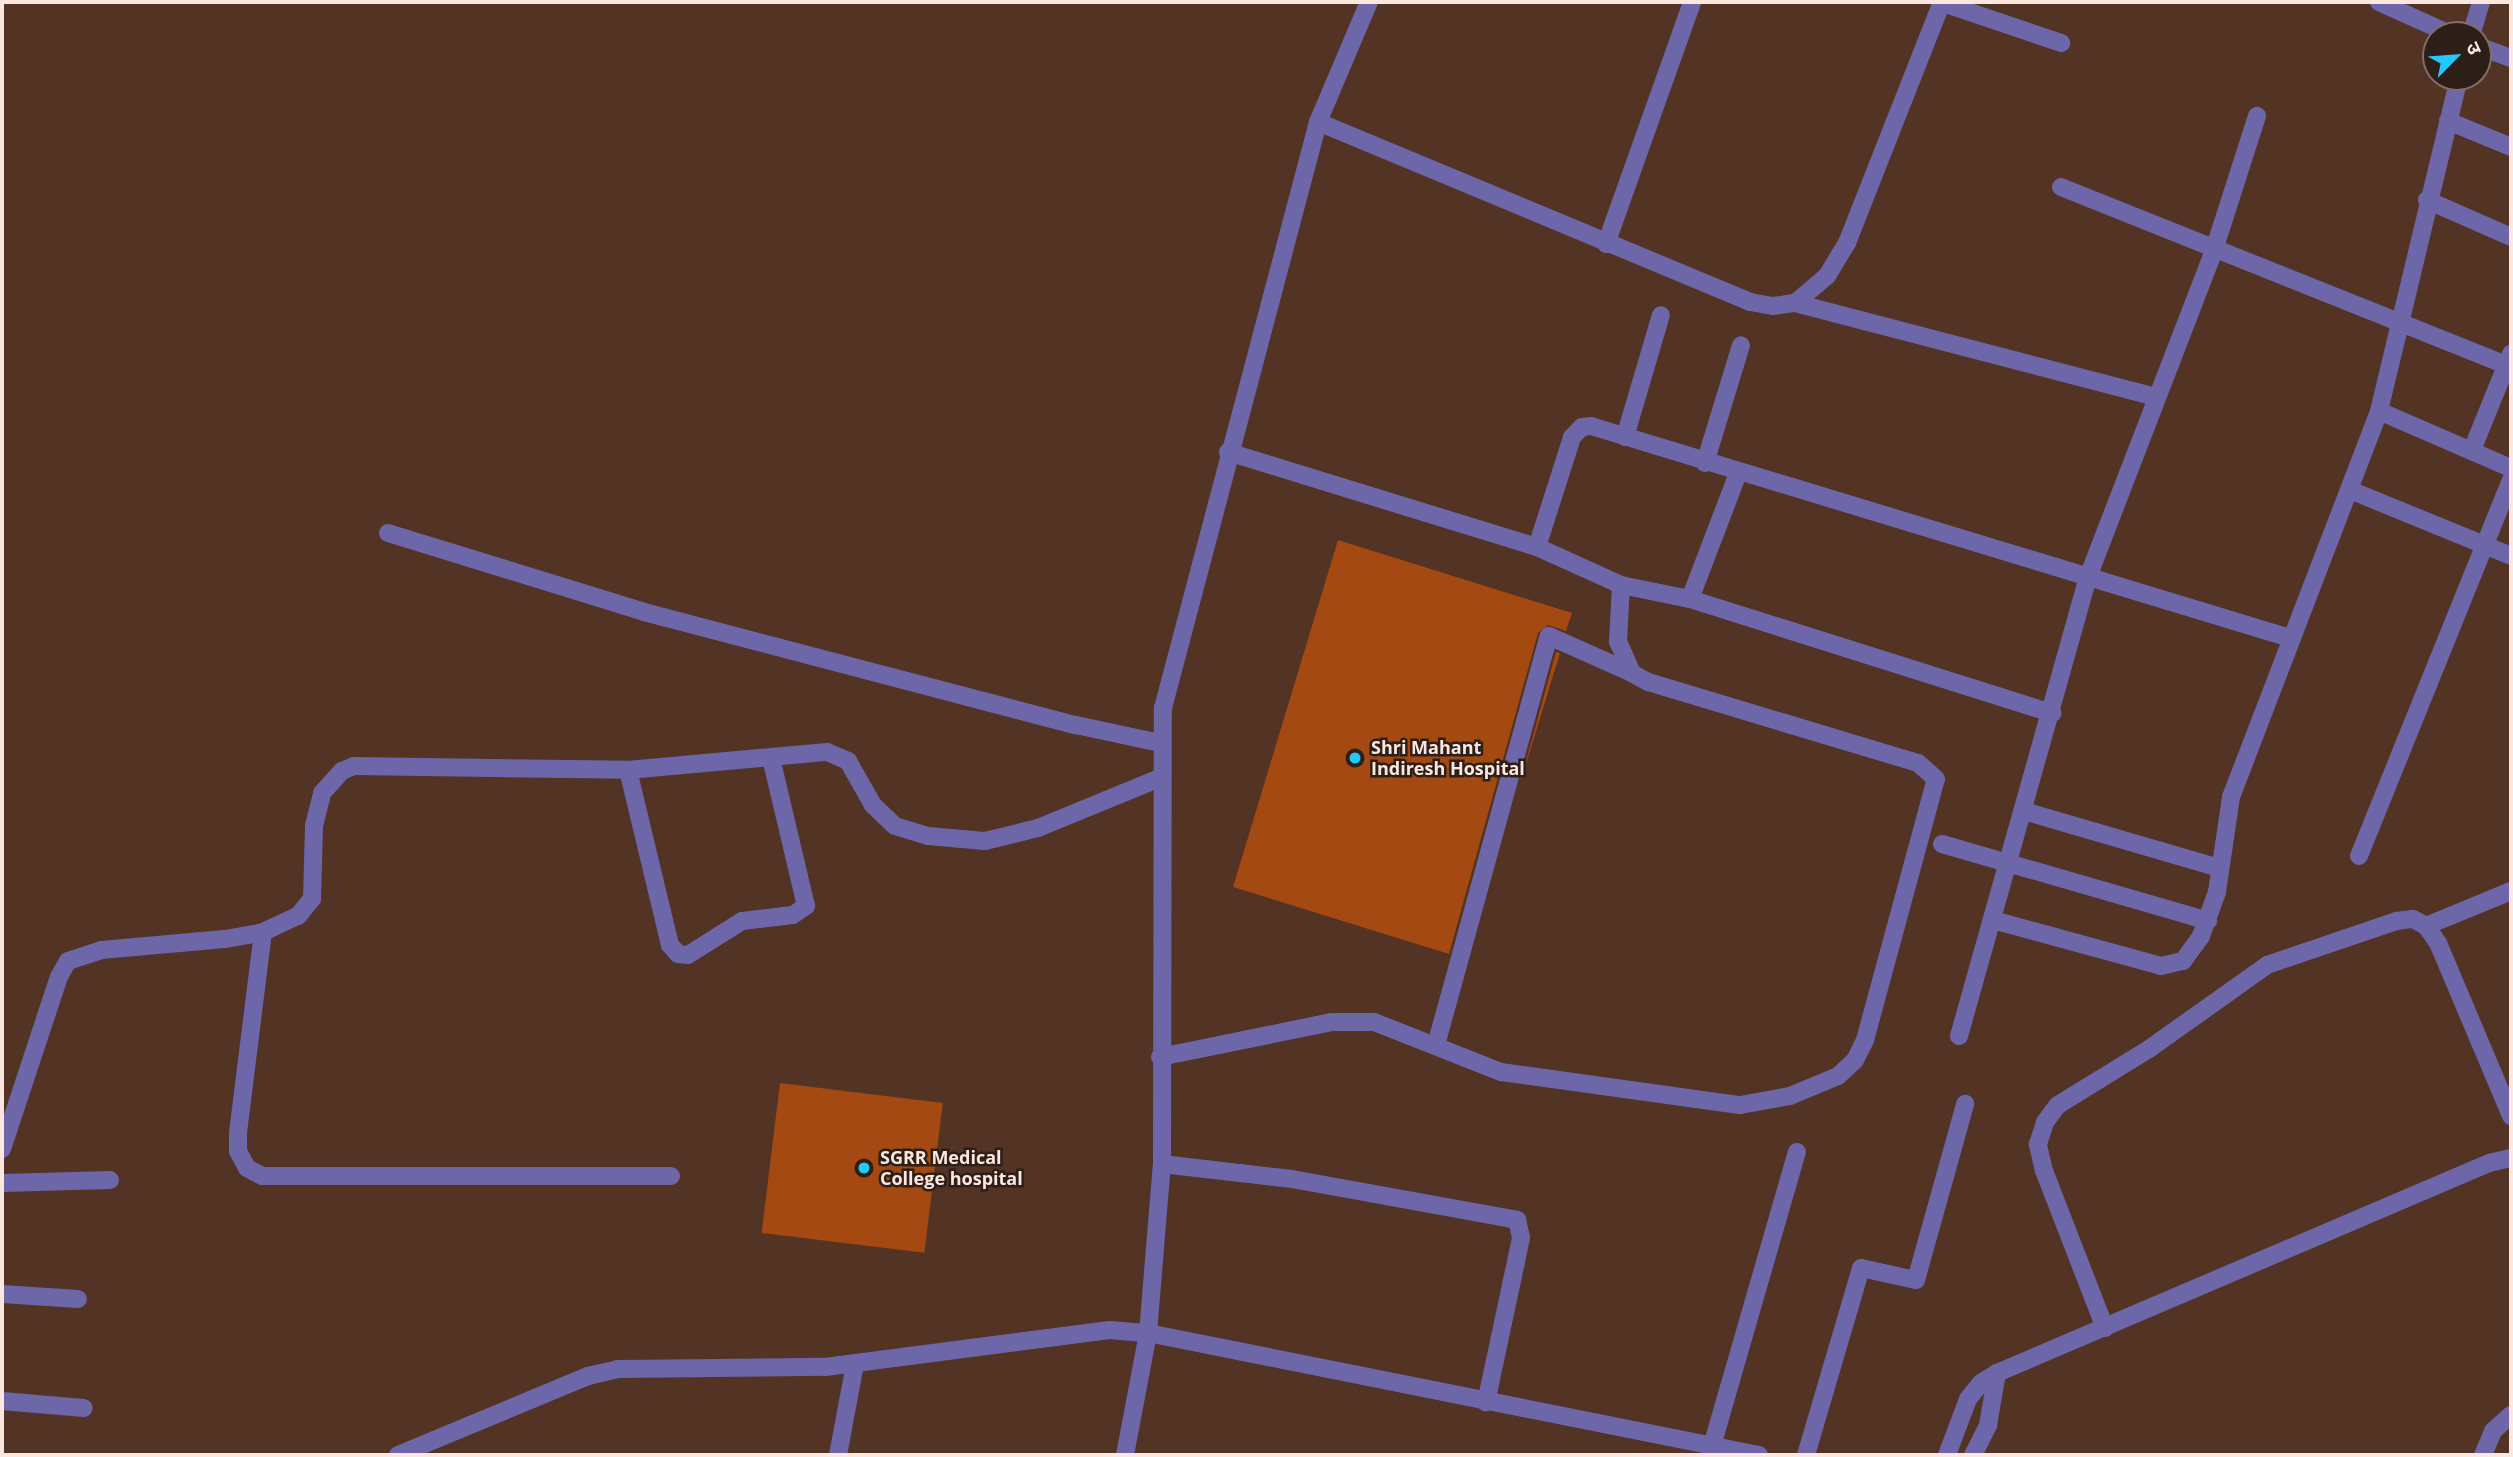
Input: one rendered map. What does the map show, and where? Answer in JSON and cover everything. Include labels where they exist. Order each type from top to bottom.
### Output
[{"type":"street","points":[[1125,1455],[1147,1333],[1162,1158],[1160,743],[1163,708],[1228,452],[1318,122],[1369,2]]},
{"type":"street","points":[[1606,244],[1692,2]]},
{"type":"street","points":[[1795,303],[1827,276],[1847,243],[1941,2],[2061,43]]},
{"type":"street","points":[[2379,2],[2422,21]]},
{"type":"street","points":[[2476,21],[2482,2]]},
{"type":"street","points":[[2492,51],[2511,58]]},
{"type":"street","points":[[1993,920],[2161,967],[2183,961],[2208,921],[2231,797],[2379,411],[2427,200],[2456,91]]},
{"type":"street","points":[[1959,1036],[2052,713],[2088,577],[2214,250],[2257,116]]},
{"type":"street","points":[[2448,121],[2511,147]]},
{"type":"street","points":[[1318,122],[1750,302],[1773,306],[1795,303],[2156,397]]},
{"type":"street","points":[[2061,187],[2214,250],[2510,362],[2472,450]]},
{"type":"street","points":[[2427,200],[2511,237]]},
{"type":"street","points":[[1625,437],[1661,315]]},
{"type":"street","points":[[1705,463],[1741,345]]},
{"type":"street","points":[[2379,411],[2511,468]]},
{"type":"street","points":[[1537,547],[1573,437],[1582,427],[1591,426],[1705,463],[2290,638]]},
{"type":"street","points":[[1228,452],[1537,547],[1621,585],[1690,599],[2052,713]]},
{"type":"street","points":[[1690,599],[1738,473]]},
{"type":"street","points":[[2359,856],[2511,479]]},
{"type":"street","points":[[2350,490],[2511,556]]},
{"type":"street","points":[[388,533],[644,612],[1076,726],[1160,743]]},
{"type":"street","points":[[1621,585],[1618,642],[1632,673]]},
{"type":"street","points":[[1160,1057],[1352,1020],[1374,1022],[1436,1045],[1476,1064],[1526,1078],[1740,1105],[1800,1093],[1838,1076],[1855,1060],[1872,1014],[1936,779],[1918,763],[1648,682],[1549,636],[1436,1045]]},
{"type":"street","points":[[2,1149],[58,976],[68,961],[101,950],[198,944],[268,929],[298,916],[312,899],[314,826],[322,793],[342,771],[368,763],[628,770],[839,754],[848,761],[873,805],[895,826],[928,836],[985,841],[1038,828],[1160,778]]},
{"type":"street","points":[[628,770],[670,945],[678,954],[688,955],[742,921],[793,915],[806,906],[771,758]]},
{"type":"street","points":[[2024,811],[2219,868]]},
{"type":"street","points":[[1942,844],[2010,861],[2208,921]]},
{"type":"street","points":[[2426,926],[2511,891]]},
{"type":"street","points":[[2105,1328],[2044,1171],[2038,1144],[2058,1105],[2149,1049],[2267,965],[2396,921],[2413,919],[2426,926],[2438,943],[2511,1116]]},
{"type":"street","points":[[268,929],[238,1133],[238,1151],[247,1168],[262,1177],[671,1176]]},
{"type":"street","points":[[1806,1455],[1861,1268],[1916,1280],[1965,1104]]},
{"type":"street","points":[[1712,1446],[1797,1152]]},
{"type":"street","points":[[1162,1158],[1517,1220],[1521,1238],[1486,1402]]},
{"type":"street","points":[[1947,1455],[1968,1399],[1980,1383],[1997,1373],[2489,1163],[2511,1158]]},
{"type":"street","points":[[2,1183],[110,1180]]},
{"type":"street","points":[[2,1294],[78,1299]]},
{"type":"street","points":[[402,1455],[588,1376],[618,1369],[786,1369],[855,1364],[1059,1333],[1147,1333],[1759,1455]]},
{"type":"street","points":[[838,1455],[855,1364]]},
{"type":"street","points":[[1973,1455],[1989,1425],[1997,1373]]},
{"type":"street","points":[[2,1402],[84,1408]]},
{"type":"street","points":[[2483,1455],[2493,1431],[2511,1415]]},
{"type":"building","points":[[1338,540],[1572,613],[1566,631],[1548,625],[1538,633],[1449,954],[1233,887]]},
{"type":"building","points":[[1556,652],[1560,653],[1519,787]]},
{"type":"building","points":[[780,1083],[943,1103],[924,1253],[762,1233]]},
{"type":"place","name":"Shri Mahant Indiresh Hospital","points":[[1355,758]]},
{"type":"place","name":"SGRR Medical College hospital","points":[[864,1168]]}]
